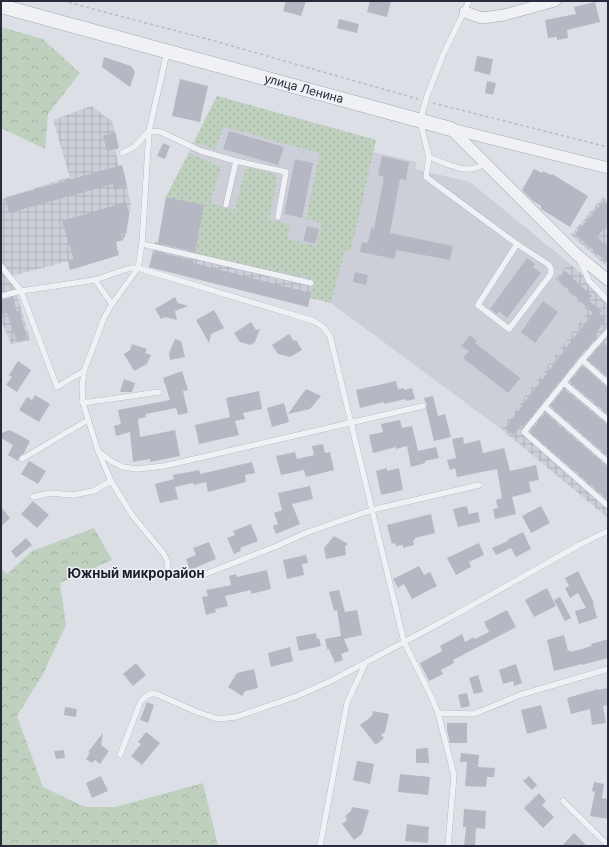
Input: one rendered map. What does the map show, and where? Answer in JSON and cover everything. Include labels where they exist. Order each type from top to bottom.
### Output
[{"type":"street","points":[[465,12],[482,18],[504,15],[555,1]]},
{"type":"street","name":"улица Ленина","points":[[1,6],[420,121],[608,168]]},
{"type":"street","points":[[451,129],[576,254],[608,280]]},
{"type":"lane","points":[[469,1],[443,55],[420,121],[429,157],[426,177],[517,244],[549,265],[551,274],[509,329],[478,305],[517,244]]},
{"type":"lane","points":[[167,52],[149,131],[142,244],[138,268],[112,304],[102,324],[84,371],[82,386],[82,404],[98,451],[111,481],[132,515],[164,554],[168,563],[167,574]]},
{"type":"lane","points":[[122,153],[134,147],[149,131]]},
{"type":"lane","points":[[149,131],[161,132],[192,147],[236,161],[286,172],[278,217]]},
{"type":"lane","points":[[429,157],[466,169],[481,166],[485,162]]},
{"type":"lane","points":[[226,205],[236,161]]},
{"type":"lane","points":[[142,244],[312,283]]},
{"type":"lane","points":[[576,254],[589,281],[608,301]]},
{"type":"lane","points":[[1,266],[21,291],[56,387],[84,371]]},
{"type":"lane","points":[[1,296],[21,291],[95,280],[130,268],[138,268],[314,321],[323,327],[330,336],[404,642],[438,713],[454,775],[448,846]]},
{"type":"lane","points":[[95,280],[112,304]]},
{"type":"lane","points":[[607,333],[582,360],[524,432],[608,506]]},
{"type":"lane","points":[[582,360],[608,383]]},
{"type":"lane","points":[[564,383],[608,420]]},
{"type":"lane","points":[[82,404],[159,392]]},
{"type":"lane","points":[[98,451],[111,461],[123,467],[137,469],[164,466],[423,406]]},
{"type":"lane","points":[[545,407],[608,462]]},
{"type":"lane","points":[[22,459],[88,420]]},
{"type":"lane","points":[[33,497],[50,493],[73,495],[93,491],[111,481]]},
{"type":"lane","points":[[203,575],[277,546],[308,532],[372,510],[479,485]]},
{"type":"lane","points":[[120,755],[140,703],[145,696],[156,694],[197,712],[218,719],[236,717],[297,696],[331,681],[365,663],[455,615],[572,549],[608,531]]},
{"type":"lane","points":[[320,846],[347,703],[365,663]]},
{"type":"lane","points":[[438,713],[474,714],[520,695],[608,669]]},
{"type":"lane","points":[[563,801],[608,845]]},
{"type":"path","points":[[63,1],[211,40],[426,101],[608,148]]},
{"type":"shaded area","points":[[217,96],[376,140],[373,152],[417,162],[415,169],[470,182],[569,263],[555,279],[589,311],[501,429],[331,303],[310,298],[195,254],[166,197]]},
{"type":"shaded area","points":[[91,106],[112,121],[119,148],[115,150],[119,166],[122,165],[131,205],[126,234],[123,240],[116,242],[119,255],[70,270],[68,261],[12,276],[30,340],[11,344],[1,320],[1,199],[70,177],[53,120]]},
{"type":"shaded area","points":[[166,197],[204,205],[195,254],[313,279],[308,307],[149,267],[155,242],[158,242]]},
{"type":"shaded area","points":[[603,197],[608,201],[608,267],[571,235]]},
{"type":"shaded area","points":[[569,263],[608,297],[608,518],[501,429],[588,311],[555,279]]},
{"type":"green space","points":[[1,27],[43,39],[80,73],[48,114],[45,149],[1,128]]},
{"type":"green space","points":[[217,96],[376,140],[351,251],[345,250],[331,303],[310,298],[313,279],[195,254],[204,205],[166,197],[189,153],[221,167],[210,203],[235,210],[245,170],[251,168],[274,174],[276,176],[277,181],[269,219],[290,224],[288,239],[316,246],[322,223],[306,219],[320,153],[224,127],[215,150],[194,142]]},
{"type":"green space","points":[[94,528],[112,560],[60,583],[66,625],[43,674],[17,716],[43,787],[85,807],[115,807],[203,783],[218,846],[1,846],[1,569],[7,574],[32,551]]},
{"type":"building","points":[[286,1],[306,1],[301,16],[283,11]]},
{"type":"building","points":[[370,1],[391,1],[387,17],[367,12]]},
{"type":"building","points":[[595,2],[600,22],[567,30],[568,38],[557,40],[557,37],[548,38],[545,20],[576,14],[574,7]]},
{"type":"building","points":[[339,19],[359,24],[357,33],[337,28]]},
{"type":"building","points":[[477,56],[493,59],[490,75],[474,71]]},
{"type":"building","points":[[104,57],[131,66],[135,72],[130,87],[102,67]]},
{"type":"building","points":[[180,79],[208,86],[200,122],[172,116]]},
{"type":"building","points":[[487,81],[496,83],[493,95],[485,93]]},
{"type":"building","points":[[229,131],[284,147],[278,165],[223,149]]},
{"type":"building","points":[[115,132],[119,148],[107,151],[103,136]]},
{"type":"building","points":[[163,143],[170,146],[165,159],[157,156]]},
{"type":"building","points":[[382,156],[409,162],[406,180],[400,179],[390,233],[453,246],[450,260],[396,250],[395,259],[360,252],[362,242],[368,243],[371,228],[374,229],[384,177],[378,175]]},
{"type":"building","points":[[295,159],[313,163],[302,218],[284,214]]},
{"type":"building","points":[[122,165],[127,186],[114,190],[113,184],[9,213],[5,198]]},
{"type":"building","points":[[534,169],[542,173],[543,171],[551,175],[552,174],[588,196],[570,227],[541,209],[541,206],[533,201],[522,190]]},
{"type":"building","points":[[166,197],[204,205],[195,252],[158,243]]},
{"type":"building","points":[[604,201],[608,205],[608,224],[597,237],[608,247],[608,263],[575,234]]},
{"type":"building","points":[[126,202],[129,214],[126,234],[121,233],[123,240],[115,242],[119,255],[70,270],[68,261],[74,260],[62,221]]},
{"type":"building","points":[[307,226],[319,229],[315,244],[303,241]]},
{"type":"building","points":[[156,252],[193,260],[193,263],[311,293],[308,307],[149,267],[153,253],[156,254]]},
{"type":"building","points":[[527,258],[535,264],[533,267],[541,273],[507,318],[499,311],[497,314],[490,309]]},
{"type":"building","points":[[565,271],[592,296],[588,300],[602,311],[600,314],[606,319],[595,335],[597,337],[579,357],[523,427],[521,425],[513,435],[505,428],[593,313],[557,279]]},
{"type":"building","points":[[355,272],[368,275],[366,285],[353,282]]},
{"type":"building","points":[[13,297],[27,338],[17,342],[7,313],[1,314],[1,300]]},
{"type":"building","points":[[175,297],[178,303],[188,306],[175,311],[177,320],[165,317],[161,319],[155,309]]},
{"type":"building","points":[[543,301],[558,312],[535,343],[521,332]]},
{"type":"building","points":[[214,310],[224,328],[211,334],[209,343],[196,320]]},
{"type":"building","points":[[251,322],[256,330],[260,329],[255,342],[251,345],[240,342],[234,333]]},
{"type":"building","points":[[289,334],[294,341],[296,340],[302,350],[290,357],[278,354],[272,345]]},
{"type":"building","points":[[470,335],[477,341],[475,343],[520,378],[508,393],[463,358],[469,351],[461,346]]},
{"type":"building","points":[[175,339],[181,341],[185,357],[170,360],[169,353]]},
{"type":"building","points":[[603,342],[608,347],[608,377],[588,360]]},
{"type":"building","points":[[132,344],[147,349],[145,353],[151,355],[147,364],[134,371],[124,354],[130,350]]},
{"type":"building","points":[[18,361],[31,370],[17,392],[6,385],[12,377],[9,375]]},
{"type":"building","points":[[583,366],[608,387],[608,414],[570,382]]},
{"type":"building","points":[[182,371],[188,390],[183,391],[188,413],[178,415],[176,408],[146,414],[146,417],[138,419],[140,437],[175,430],[180,456],[150,462],[150,459],[133,462],[130,432],[116,436],[114,426],[121,424],[118,410],[170,400],[163,378]]},
{"type":"building","points":[[124,379],[135,383],[132,392],[120,392]]},
{"type":"building","points":[[396,381],[398,389],[404,388],[404,390],[412,388],[415,399],[407,401],[406,399],[384,404],[384,402],[360,408],[356,390]]},
{"type":"building","points":[[306,389],[321,396],[310,409],[288,414]]},
{"type":"building","points":[[564,389],[608,424],[608,456],[550,406]]},
{"type":"building","points":[[259,391],[262,409],[243,413],[245,419],[235,421],[239,435],[199,444],[195,425],[230,417],[226,398]]},
{"type":"building","points":[[35,395],[50,404],[39,422],[19,410],[27,397],[32,400]]},
{"type":"building","points":[[433,396],[438,416],[445,414],[451,437],[434,441],[426,408],[427,405],[424,398]]},
{"type":"building","points":[[284,403],[289,422],[272,427],[267,408]]},
{"type":"building","points":[[545,413],[608,466],[608,500],[530,432]]},
{"type":"building","points":[[400,420],[402,428],[412,426],[418,451],[436,447],[439,458],[425,461],[425,463],[411,467],[407,446],[396,449],[396,447],[373,453],[369,435],[383,432],[381,424]]},
{"type":"building","points":[[10,430],[30,441],[24,453],[19,457],[18,461],[8,455],[13,445],[1,438],[1,433]]},
{"type":"building","points":[[463,437],[464,444],[480,440],[483,453],[504,448],[510,471],[536,465],[539,480],[529,482],[531,492],[512,497],[516,514],[495,519],[493,509],[498,508],[496,500],[502,498],[497,469],[457,477],[455,468],[450,470],[447,460],[456,458],[452,439]]},
{"type":"building","points":[[323,444],[325,453],[330,452],[334,470],[306,477],[304,470],[281,475],[276,456],[295,452],[297,459],[314,455],[312,446]]},
{"type":"building","points":[[29,461],[46,471],[38,484],[21,474]]},
{"type":"building","points":[[252,462],[255,473],[245,475],[246,482],[208,492],[206,482],[175,487],[178,499],[160,503],[155,484],[174,479],[173,475],[199,470],[200,474]]},
{"type":"building","points":[[387,468],[387,471],[399,468],[403,490],[381,495],[376,471]]},
{"type":"building","points":[[310,486],[313,499],[292,504],[300,524],[276,534],[273,526],[278,524],[274,513],[282,510],[278,493]]},
{"type":"building","points":[[33,501],[49,515],[37,528],[21,514]]},
{"type":"building","points":[[467,506],[469,514],[478,512],[480,522],[458,527],[453,509]]},
{"type":"building","points":[[541,506],[550,523],[531,533],[522,516]]},
{"type":"building","points":[[1,507],[10,518],[1,526]]},
{"type":"building","points":[[431,514],[435,533],[415,538],[415,540],[413,540],[414,545],[403,548],[403,545],[396,546],[395,543],[392,544],[387,525]]},
{"type":"building","points":[[251,524],[258,541],[240,548],[241,551],[234,554],[227,538],[235,535],[233,531]]},
{"type":"building","points":[[523,532],[531,549],[516,557],[511,548],[496,555],[492,548]]},
{"type":"building","points":[[334,536],[348,544],[345,546],[346,555],[326,559],[324,548]]},
{"type":"building","points":[[26,538],[32,545],[16,558],[11,551]]},
{"type":"building","points":[[209,542],[216,559],[190,570],[186,559],[196,555],[193,548]]},
{"type":"building","points":[[479,543],[484,555],[469,562],[471,567],[456,575],[447,558]]},
{"type":"building","points":[[306,555],[308,563],[302,564],[304,575],[287,579],[283,560]]},
{"type":"building","points":[[419,566],[424,575],[430,572],[437,586],[412,599],[404,584],[398,588],[393,579]]},
{"type":"building","points":[[267,570],[271,589],[251,594],[251,590],[225,596],[228,606],[215,609],[216,612],[206,615],[202,597],[208,596],[206,590],[231,585],[229,576],[236,574],[237,577]]},
{"type":"building","points":[[578,571],[594,603],[597,618],[579,624],[575,611],[586,608],[578,593],[570,598],[565,588],[569,586],[565,578]]},
{"type":"building","points":[[547,588],[556,606],[534,617],[525,600]]},
{"type":"building","points":[[339,590],[345,612],[357,610],[362,635],[344,639],[349,651],[341,654],[343,660],[335,663],[329,649],[327,649],[325,639],[341,636],[337,610],[334,611],[329,592]]},
{"type":"building","points":[[560,597],[571,618],[565,621],[554,600]]},
{"type":"building","points":[[507,610],[516,627],[453,660],[454,663],[441,670],[443,674],[429,681],[420,663],[442,651],[440,646],[462,634],[465,642],[489,632],[484,622]]},
{"type":"building","points":[[316,633],[317,639],[319,638],[321,646],[299,651],[296,637]]},
{"type":"building","points":[[564,635],[568,651],[570,650],[571,652],[592,646],[591,644],[608,639],[608,658],[554,671],[547,640]]},
{"type":"building","points":[[290,647],[293,661],[271,667],[268,653]]},
{"type":"building","points":[[136,663],[146,675],[133,686],[123,674]]},
{"type":"building","points":[[516,664],[522,683],[514,686],[513,681],[503,684],[499,670]]},
{"type":"building","points":[[254,669],[258,688],[245,691],[242,696],[228,687],[237,673]]},
{"type":"building","points":[[478,675],[483,692],[474,694],[469,678]]},
{"type":"building","points":[[608,688],[608,705],[603,706],[606,723],[592,725],[590,709],[571,714],[567,698],[598,689]]},
{"type":"building","points":[[467,693],[470,706],[461,708],[458,695]]},
{"type":"building","points":[[147,702],[154,705],[148,723],[140,720]]},
{"type":"building","points":[[541,705],[547,728],[527,734],[521,710]]},
{"type":"building","points":[[65,707],[77,709],[76,717],[64,715]]},
{"type":"building","points":[[373,711],[389,714],[385,732],[381,735],[384,738],[376,745],[360,725],[372,716]]},
{"type":"building","points":[[447,723],[467,723],[467,743],[450,743]]},
{"type":"building","points":[[146,732],[160,743],[142,765],[131,756],[141,744],[138,742]]},
{"type":"building","points":[[103,733],[101,745],[109,751],[100,764],[95,760],[92,763],[86,759],[90,753],[88,752]]},
{"type":"building","points":[[428,748],[429,763],[416,763],[416,749]]},
{"type":"building","points":[[64,750],[65,758],[56,759],[54,751]]},
{"type":"building","points":[[461,753],[479,755],[478,767],[495,768],[494,777],[487,777],[486,787],[465,786],[467,762],[460,762]]},
{"type":"building","points":[[357,761],[374,764],[370,784],[353,780]]},
{"type":"building","points":[[400,774],[430,777],[428,795],[398,792]]},
{"type":"building","points":[[101,776],[108,791],[92,798],[86,783]]},
{"type":"building","points":[[529,776],[537,785],[532,790],[523,781]]},
{"type":"building","points":[[594,782],[604,784],[602,798],[608,799],[608,819],[590,816],[595,792],[592,791]]},
{"type":"building","points":[[539,793],[546,801],[542,805],[554,817],[543,828],[524,808]]},
{"type":"building","points":[[352,807],[369,810],[362,834],[354,840],[342,824],[347,820],[345,816],[351,811]]},
{"type":"building","points":[[464,809],[486,811],[485,829],[476,828],[475,846],[464,846],[466,827],[463,827]]},
{"type":"building","points":[[407,824],[429,827],[428,843],[405,841]]},
{"type":"building","points":[[574,833],[587,846],[562,846]]},
{"type":"district","name":"Южный микрорайон","points":[[136,573]]}]
